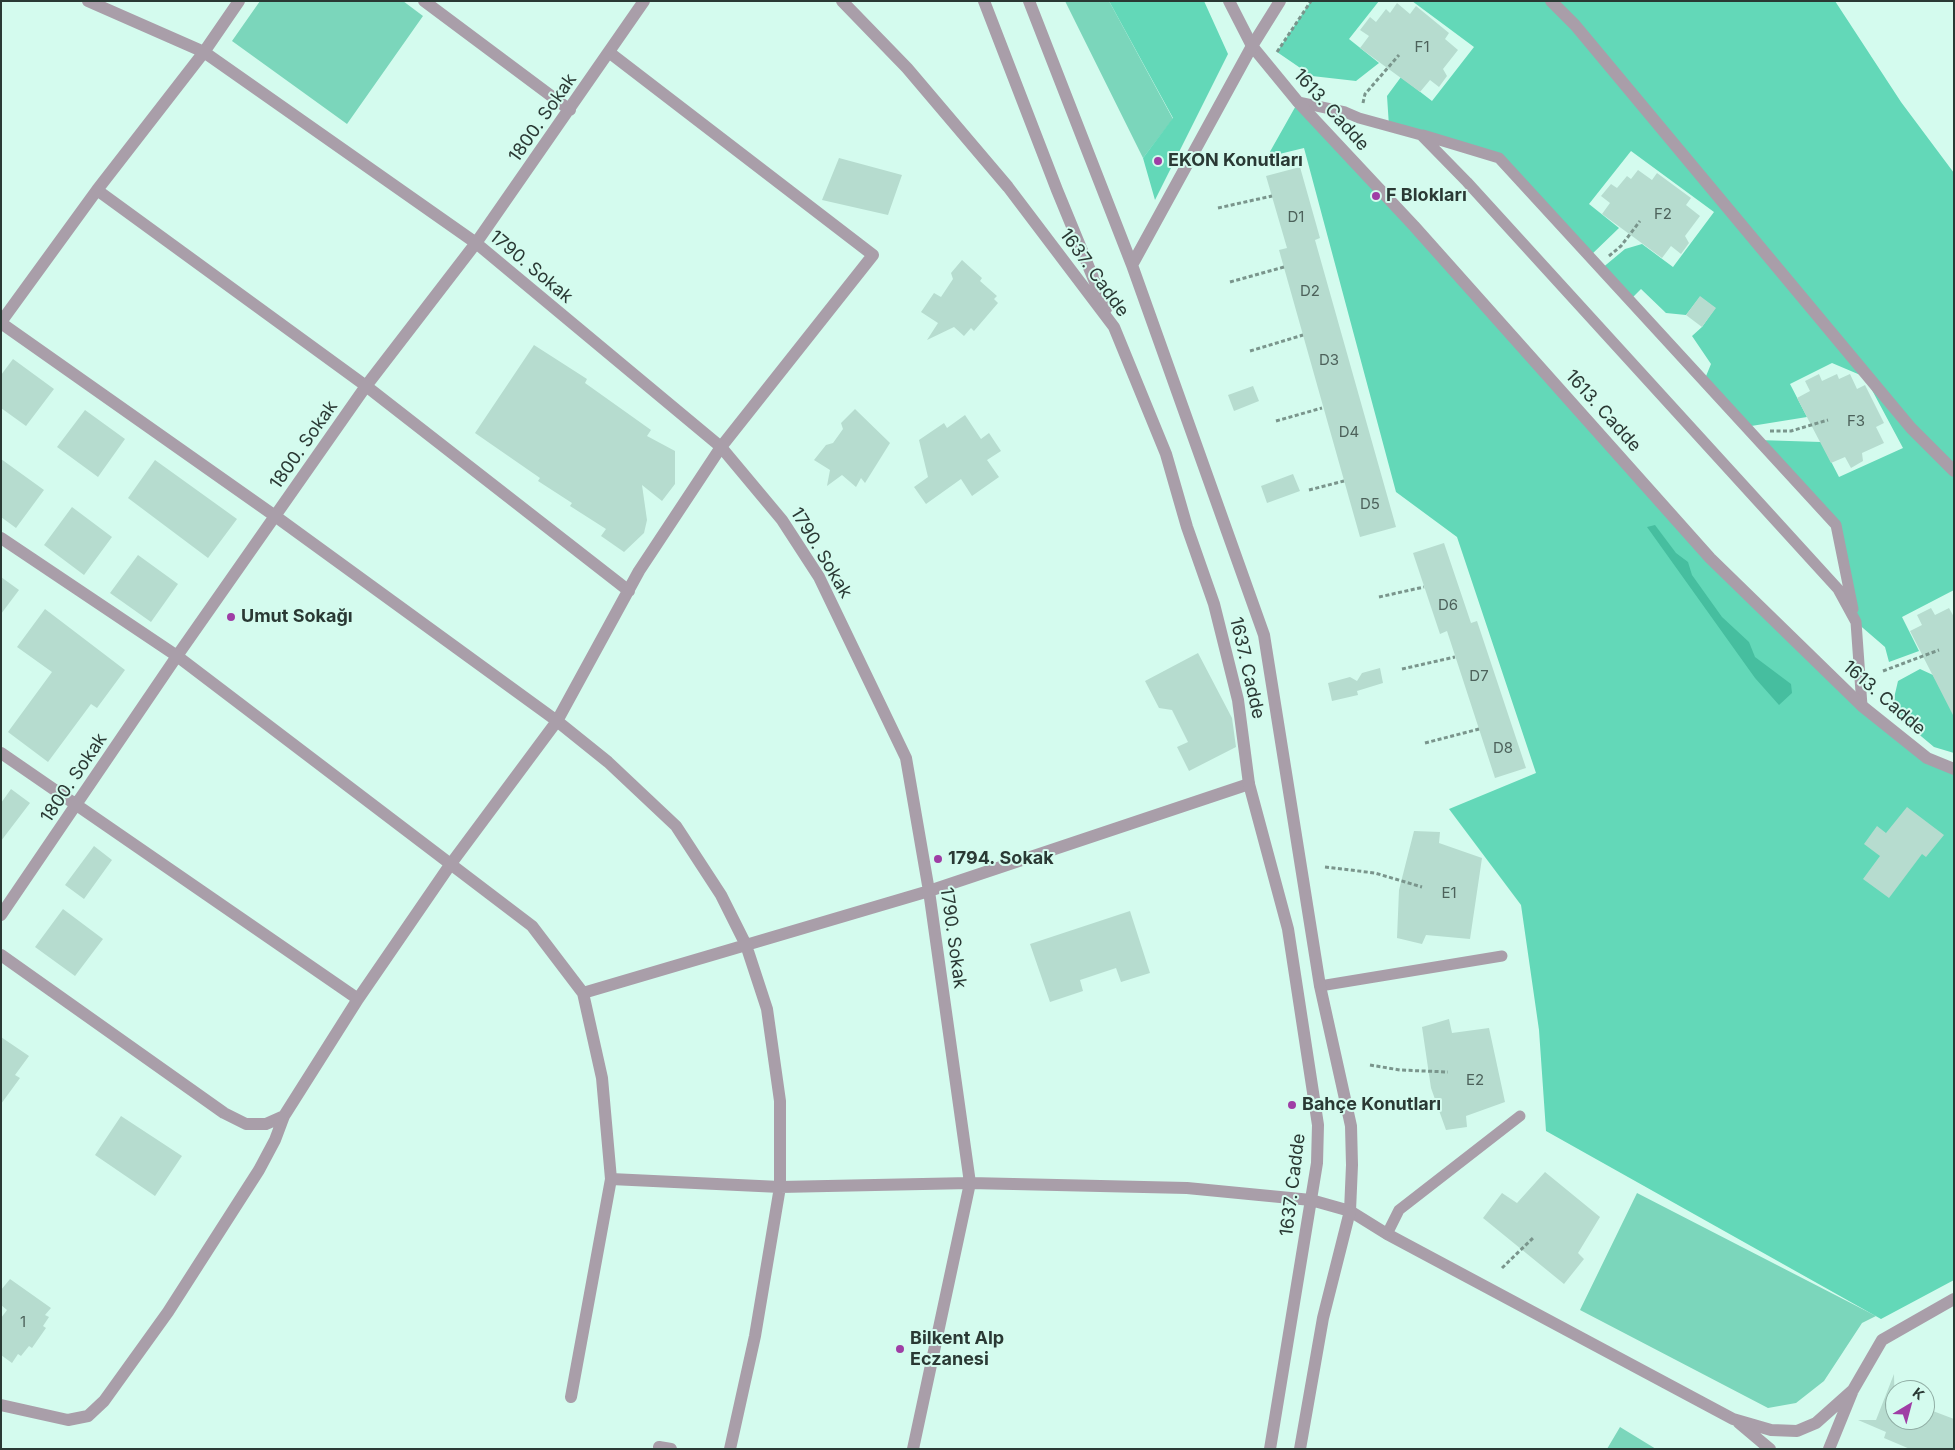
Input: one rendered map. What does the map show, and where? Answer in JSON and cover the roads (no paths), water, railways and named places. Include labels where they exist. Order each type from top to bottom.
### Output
[{"type":"street","name":"1790. Sokak","points":[[88,1],[204,52],[476,243],[721,447],[782,520],[819,577],[906,758],[929,891],[970,1183],[913,1449]]},
{"type":"street","points":[[116,14],[122,1]]},
{"type":"street","points":[[239,1],[204,52],[98,190],[1,323],[275,516],[557,721],[608,762],[676,826],[721,895],[746,945],[767,1009],[780,1101],[780,1187],[755,1336],[730,1449]]},
{"type":"street","points":[[424,1],[570,110]]},
{"type":"street","name":"1800. Sokak","points":[[1,915],[177,656],[366,386],[476,243],[610,53],[644,1]]},
{"type":"street","name":"1637. Cadde","points":[[842,1],[907,68],[1008,187],[1114,327],[1166,454],[1187,526],[1214,604],[1238,700],[1249,784],[1288,928],[1316,1115],[1317,1163],[1270,1449]]},
{"type":"street","points":[[984,1],[1057,190],[1114,327]]},
{"type":"street","name":"1637. Cadde","points":[[1029,1],[1132,265],[1264,635],[1320,986],[1351,1126],[1350,1211],[1324,1318],[1300,1449]]},
{"type":"street","name":"1613. Cadde","points":[[1229,1],[1252,46],[1298,102],[1414,226],[1710,558],[1862,706],[1927,758],[1954,769]]},
{"type":"street","points":[[1132,265],[1252,46],[1280,1]]},
{"type":"street","points":[[1551,1],[1581,33],[1911,428],[1954,471]]},
{"type":"street","points":[[1,1405],[68,1420],[88,1416],[104,1401],[168,1312],[259,1170],[275,1140],[284,1116],[358,999],[450,865],[557,721],[639,571],[721,447],[873,255],[610,53]]},
{"type":"street","points":[[98,190],[366,386],[629,591]]},
{"type":"street","points":[[1,538],[177,656],[532,926],[583,993],[602,1078],[611,1179],[571,1397]]},
{"type":"street","points":[[1,753],[76,807],[358,999]]},
{"type":"street","points":[[583,993],[929,891],[1249,784]]},
{"type":"street","points":[[1,955],[224,1113],[246,1124],[266,1124],[284,1116]]},
{"type":"street","points":[[611,1179],[780,1187],[970,1183],[1187,1188],[1311,1200],[1350,1211],[1387,1234],[1733,1419],[1770,1449]]},
{"type":"street","points":[[1829,1449],[1853,1390],[1882,1340],[1954,1299]]},
{"type":"street","points":[[1733,1419],[1772,1430],[1797,1431],[1816,1423],[1853,1390]]},
{"type":"lane","points":[[1298,102],[1345,112],[1359,118],[1499,158],[1836,525],[1856,622],[1862,706]]},
{"type":"lane","points":[[1421,135],[1838,589],[1856,622]]},
{"type":"lane","points":[[1320,986],[1502,956]]},
{"type":"lane","points":[[1387,1234],[1399,1210],[1520,1116]]},
{"type":"place","name":"EKON Konutları","points":[[1158,161]]},
{"type":"place","name":"F Blokları","points":[[1376,196]]},
{"type":"place","name":"Umut Sokağı","points":[[231,617]]},
{"type":"place","name":"1794. Sokak","points":[[938,859]]},
{"type":"place","name":"Bahçe Konutları","points":[[1292,1105]]},
{"type":"place","name":"Bilkent Alp Eczanesi","points":[[900,1349]]}]
